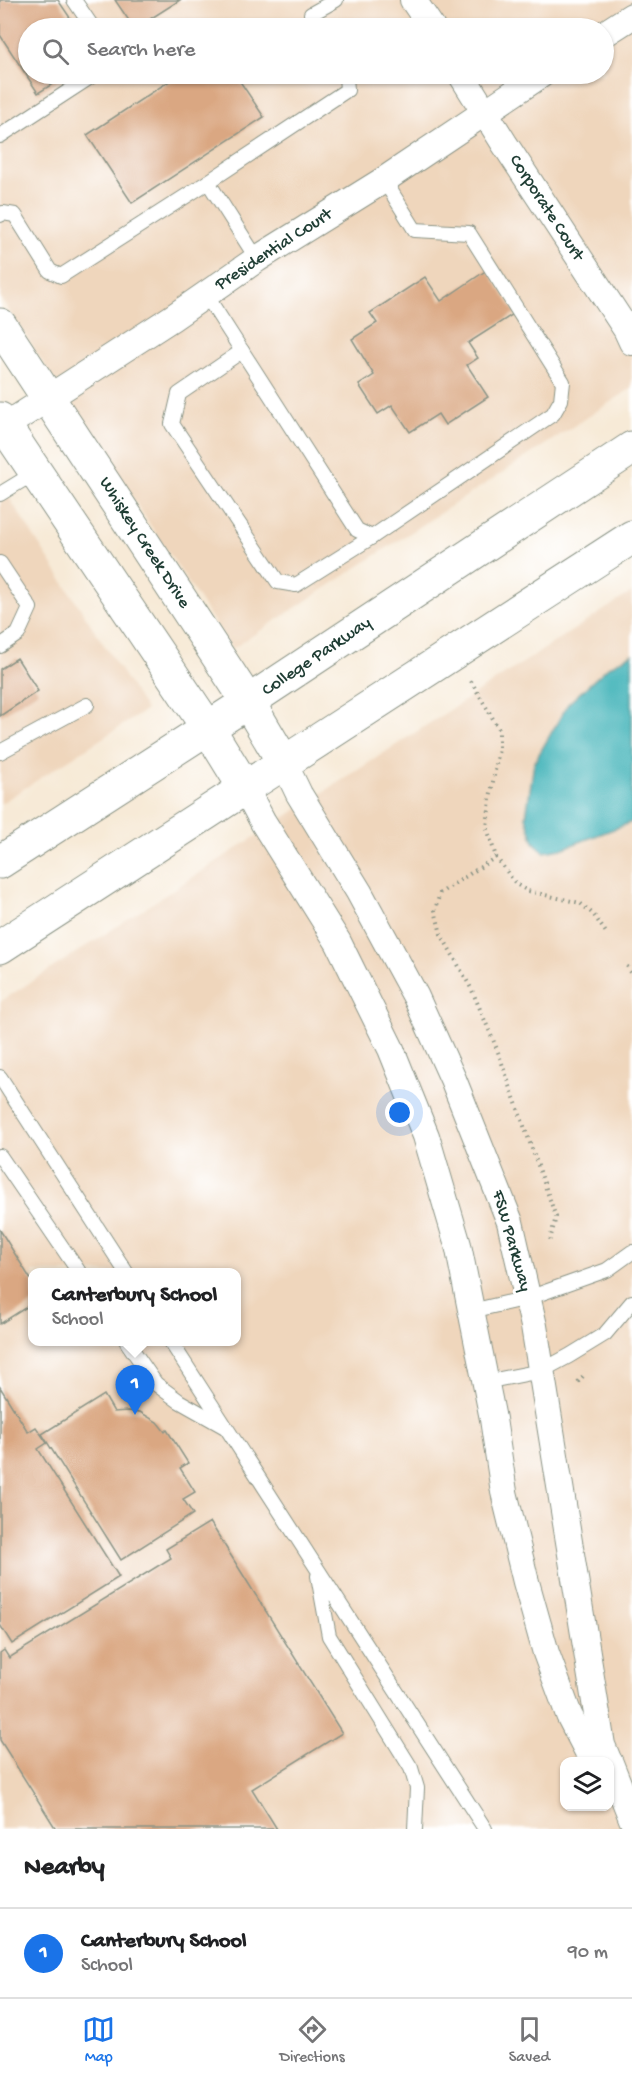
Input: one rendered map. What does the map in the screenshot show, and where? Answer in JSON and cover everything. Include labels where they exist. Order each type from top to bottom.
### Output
[{"type":"main road","name":"Whiskey Creek Drive","points":[[0,325],[248,702],[284,763]]},
{"type":"main road","points":[[8,435],[36,472],[208,728],[245,788]]},
{"type":"main road","name":"College Parkway","points":[[0,862],[248,702],[632,448]]},
{"type":"main road","points":[[0,947],[632,537]]},
{"type":"street","points":[[413,0],[425,18]]},
{"type":"street","points":[[614,27],[632,16]]},
{"type":"street","name":"Corporate Court","points":[[467,84],[630,332]]},
{"type":"street","name":"Presidential Court","points":[[8,435],[48,397],[206,295],[257,259],[384,180],[527,84]]},
{"type":"street","name":"FSW Parkway","points":[[284,763],[299,794],[359,892],[421,1007],[453,1079],[510,1222],[528,1298],[602,1745],[607,1757]]},
{"type":"street","points":[[245,788],[263,822],[338,942],[391,1049],[426,1136],[458,1245],[504,1492],[546,1653],[569,1715],[593,1757]]},
{"type":"street","name":"FSW Parkway","points":[[614,1775],[629,1813]]},
{"type":"street","name":"FSW Parkway","points":[[614,1788],[629,1813]]},
{"type":"lane","points":[[74,0],[86,18]]},
{"type":"lane","points":[[312,18],[311,14],[336,0]]},
{"type":"lane","points":[[0,136],[80,84]]},
{"type":"lane","points":[[0,215],[3,213],[15,215],[50,271],[61,276],[347,90],[347,84]]},
{"type":"lane","points":[[242,351],[179,394],[172,424],[278,582],[296,585],[372,537],[553,414],[561,400],[563,382],[469,233],[415,230],[384,180]]},
{"type":"lane","points":[[208,182],[257,259]]},
{"type":"lane","points":[[206,295],[357,530],[372,537]]},
{"type":"lane","points":[[0,494],[36,472]]},
{"type":"lane","points":[[0,563],[30,609],[18,634],[0,646]]},
{"type":"lane","points":[[0,752],[87,705]]},
{"type":"lane","points":[[0,1077],[123,1268]]},
{"type":"lane","points":[[0,1156],[76,1268]]},
{"type":"lane","points":[[471,1311],[528,1298],[607,1270],[632,1252]]},
{"type":"lane","points":[[485,1382],[541,1371],[604,1334],[632,1302]]},
{"type":"lane","points":[[130,1346],[156,1384],[179,1401],[226,1427]]},
{"type":"lane","points":[[174,1346],[485,1829]]},
{"type":"lane","points":[[317,1568],[329,1636],[411,1768],[417,1788],[415,1829]]},
{"type":"path","points":[[471,681],[499,729],[499,749],[487,828],[496,857],[516,884],[528,891],[580,903],[593,914],[607,934]]},
{"type":"path","points":[[496,857],[440,893],[435,910],[441,934],[471,988],[497,1048],[556,1216],[550,1240]]},
{"type":"path","points":[[627,966],[632,974]]},
{"type":"shaded area","points":[[0,0],[632,0],[632,388],[232,649],[0,297]]},
{"type":"shaded area","points":[[0,484],[146,710],[0,804]]},
{"type":"shaded area","points":[[632,592],[632,1829],[0,1829],[0,1002]]},
{"type":"water","points":[[632,654],[632,822],[561,849],[544,852],[534,842],[526,817],[534,763],[568,704],[608,667]]},
{"type":"building","points":[[0,0],[58,0],[70,18],[18,18],[18,62],[0,35]]},
{"type":"building","points":[[115,0],[180,0],[152,18],[127,18]]},
{"type":"building","points":[[32,84],[53,84],[38,93]]},
{"type":"building","points":[[165,84],[242,84],[264,117],[132,203],[87,135]]},
{"type":"building","points":[[487,270],[515,313],[468,343],[478,358],[467,365],[488,397],[445,425],[438,414],[410,432],[392,405],[378,414],[359,385],[374,375],[352,339],[377,323],[370,313],[425,277],[441,301]]},
{"type":"building","points":[[17,658],[38,691],[0,716],[0,669]]},
{"type":"building","points":[[0,1230],[28,1275],[28,1306],[0,1324]]},
{"type":"building","points":[[0,1387],[28,1432],[36,1427],[47,1443],[38,1449],[119,1577],[12,1644],[0,1625]]},
{"type":"building","points":[[104,1395],[114,1412],[140,1412],[157,1422],[165,1432],[167,1430],[188,1463],[180,1468],[195,1492],[183,1499],[193,1514],[121,1560],[42,1434]]},
{"type":"building","points":[[210,1522],[342,1733],[252,1789],[277,1829],[56,1829],[0,1740],[0,1653],[4,1650],[9,1658],[171,1558],[166,1549]]},
{"type":"place","name":"Canterbury School","points":[[135,1415]]}]
